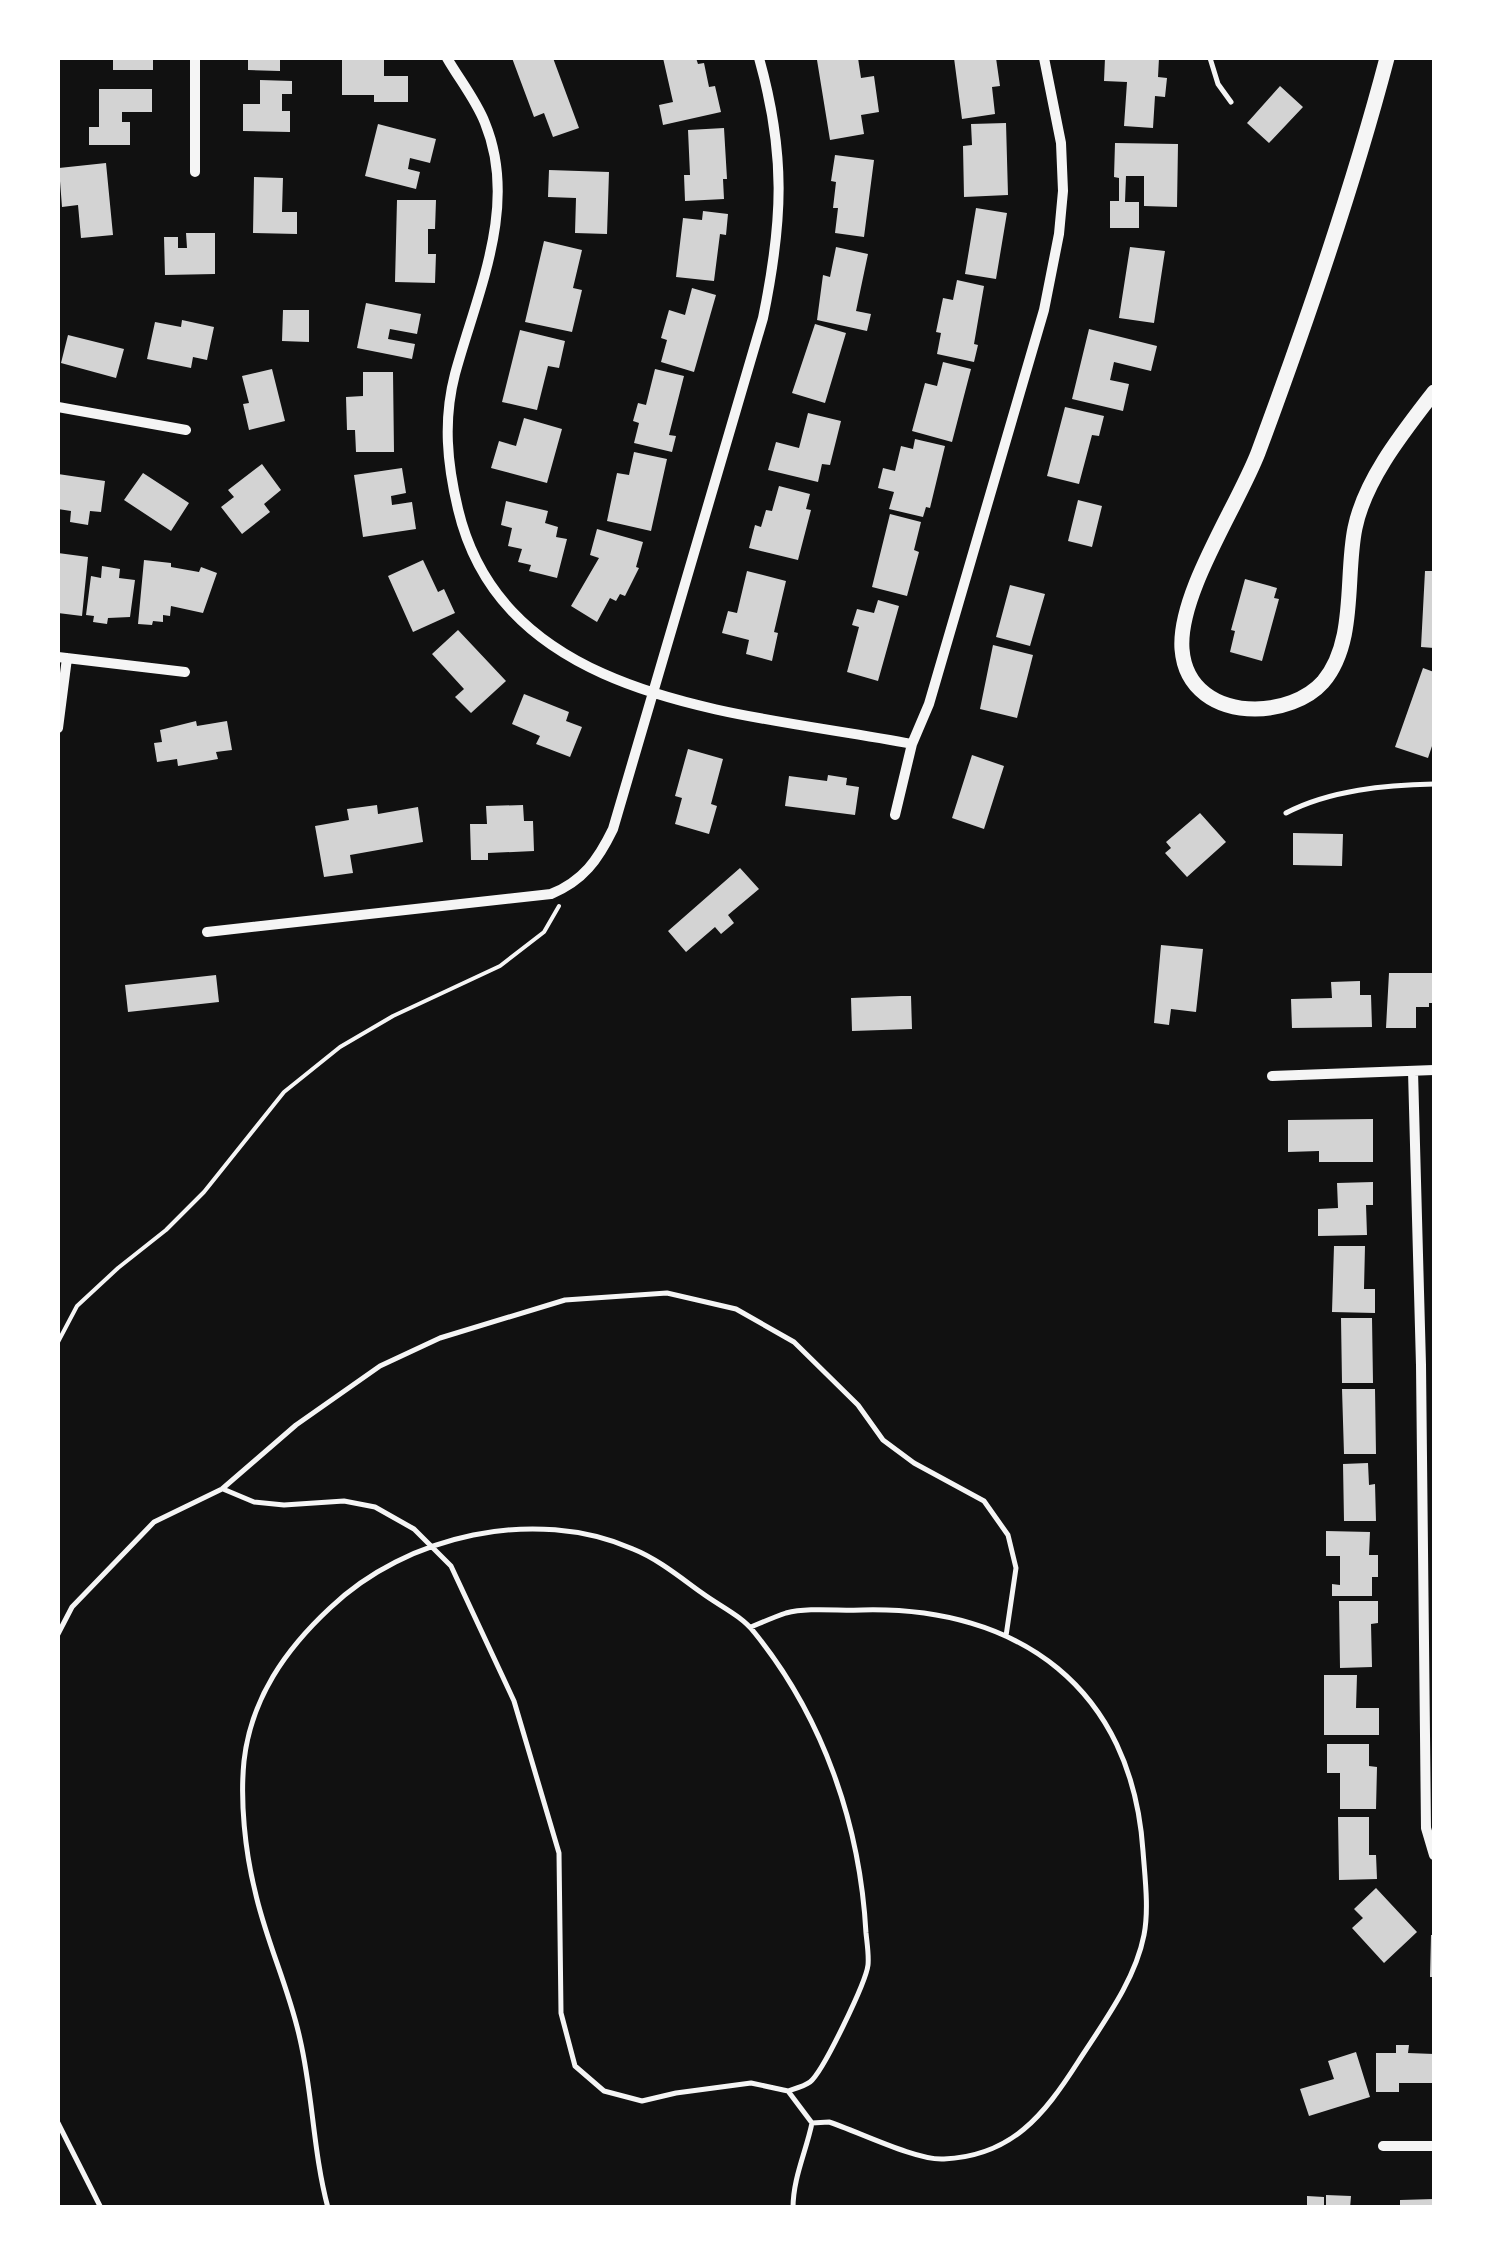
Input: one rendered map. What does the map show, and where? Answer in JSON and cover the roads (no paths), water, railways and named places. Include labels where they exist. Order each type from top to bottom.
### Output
[{"type":"main road","points":[[1387,58],[1369,124],[1256,458],[1185,614],[1182,653],[1195,686],[1206,697],[1238,708],[1276,706],[1313,692],[1326,678],[1344,633],[1354,536],[1363,502],[1434,392]]},
{"type":"street","points":[[194,58],[194,172]]},
{"type":"street","points":[[447,58],[484,121],[499,179],[494,236],[448,411],[446,442],[464,534],[482,573],[502,601],[535,633],[568,658],[610,680],[652,693],[912,744]]},
{"type":"street","points":[[207,932],[551,894],[572,885],[601,855],[614,830],[763,318],[775,260],[780,172],[777,135],[760,58]]},
{"type":"street","points":[[894,814],[1052,274],[1063,191],[1062,143],[1044,58]]},
{"type":"street","points":[[58,407],[186,430]]},
{"type":"street","points":[[58,728],[62,657],[185,672]]},
{"type":"street","points":[[1272,1076],[1434,1070]]},
{"type":"street","points":[[1413,1071],[1426,1828],[1434,1855]]},
{"type":"street","points":[[1421,1364],[1434,1364]]},
{"type":"street","points":[[1384,2146],[1434,2146]]},
{"type":"lane","points":[[1210,58],[1218,84],[1231,102]]},
{"type":"lane","points":[[1286,813],[1303,804],[1346,794],[1398,785],[1434,784]]},
{"type":"lane","points":[[58,1634],[72,1607],[154,1522],[222,1488],[296,1425],[380,1366],[440,1338],[565,1300],[667,1294],[736,1309],[794,1342],[858,1405],[883,1440],[984,1501],[1008,1535],[1016,1568],[1006,1636]]},
{"type":"lane","points":[[222,1488],[254,1502],[284,1505],[344,1501],[375,1507],[396,1516],[432,1544],[451,1566],[514,1700],[560,1853],[562,2013],[575,2066],[604,2091],[642,2101],[751,2084],[788,2091],[812,2081],[850,2012],[868,1967],[866,1917],[835,1770],[783,1672],[751,1627],[635,1550],[582,1532],[508,1530],[432,1544],[347,1592],[296,1640],[264,1689],[244,1760],[246,1826],[255,1891],[301,2040],[320,2178],[328,2208]]},
{"type":"lane","points":[[751,1627],[790,1612],[894,1609],[970,1622],[1006,1636],[1063,1670],[1104,1716],[1126,1768],[1141,1821],[1145,1933],[1133,1973],[1050,2106],[1017,2136],[990,2150],[940,2160],[828,2122],[812,2123]]},
{"type":"lane","points":[[788,2091],[812,2123],[805,2156],[793,2184],[793,2208]]},
{"type":"lane","points":[[58,2123],[101,2208]]}]
